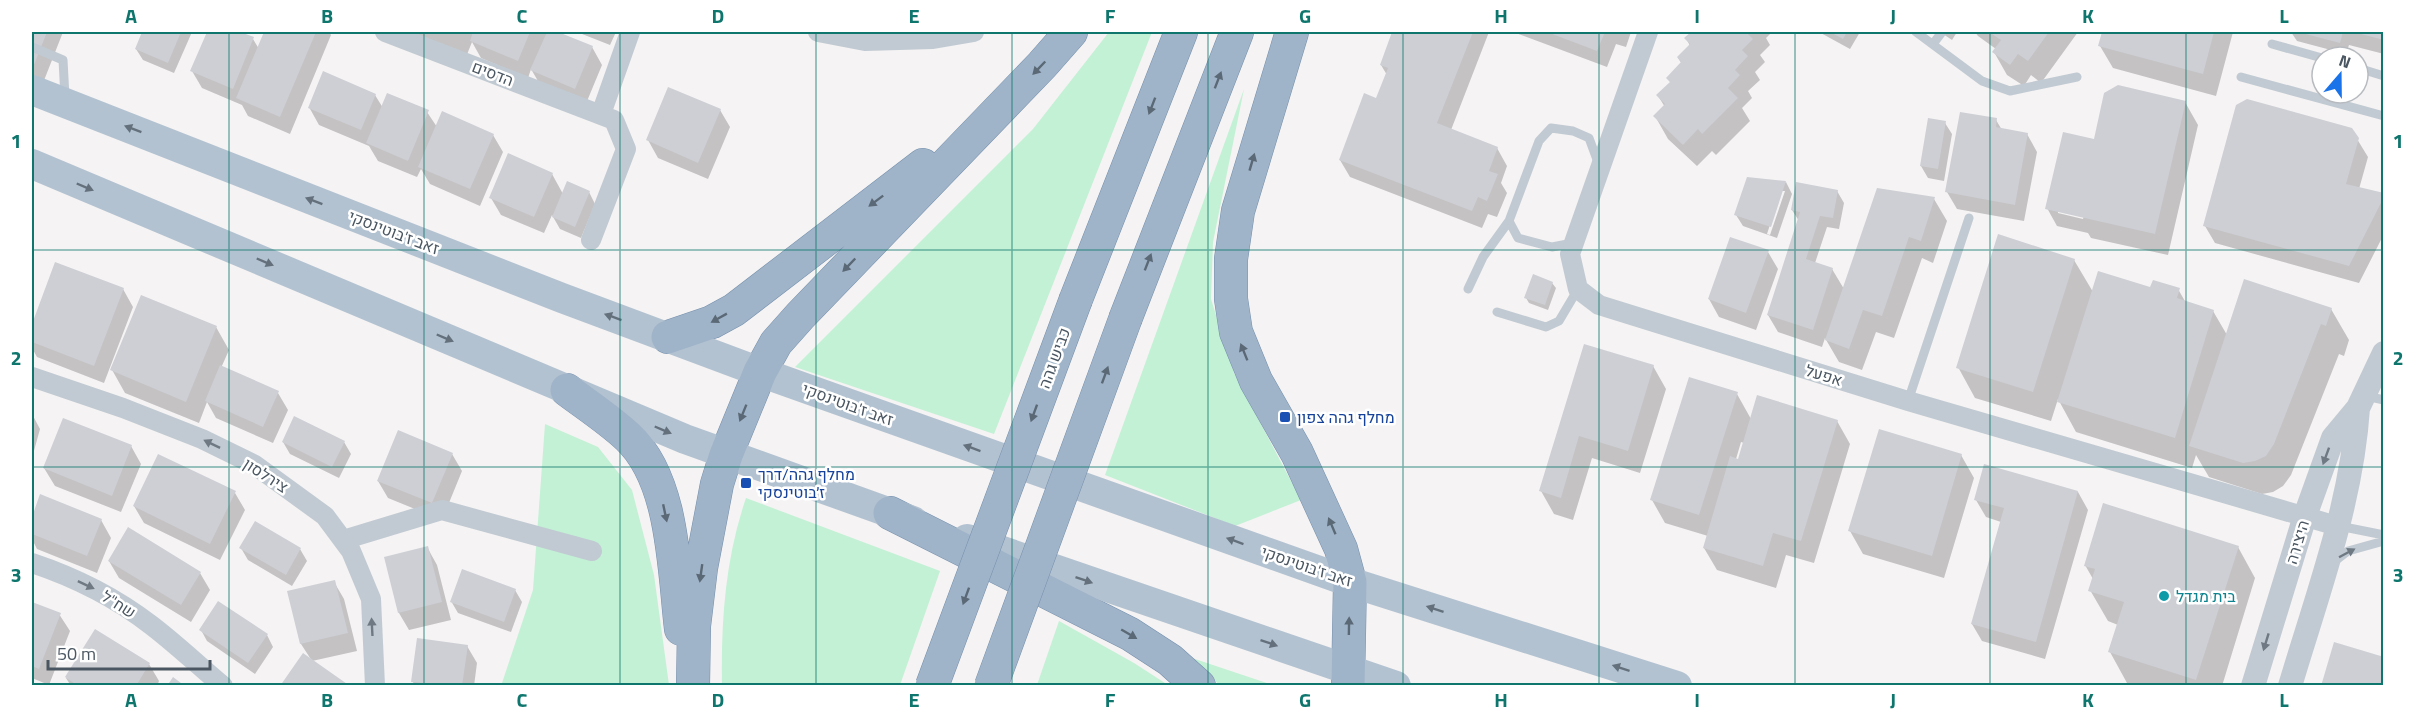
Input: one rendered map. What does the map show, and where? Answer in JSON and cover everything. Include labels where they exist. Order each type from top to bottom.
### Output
[{"type":"highway","points":[[693,686],[694,626],[701,568],[717,484],[726,455],[760,372],[777,343],[800,316],[1071,32]]},
{"type":"highway","name":"כביש גהה","points":[[932,686],[1076,299],[1181,32]]},
{"type":"highway","points":[[991,686],[1126,317],[1236,32]]},
{"type":"highway","points":[[1292,32],[1238,211],[1231,259],[1231,299],[1236,332],[1256,381],[1297,453],[1328,516],[1341,549],[1350,582],[1348,678]]},
{"type":"highway","points":[[668,337],[712,322],[734,310],[1005,102]]},
{"type":"highway","points":[[567,390],[629,438],[642,453],[655,477],[665,509],[671,544],[688,686]]},
{"type":"highway","points":[[1011,686],[1062,489]]},
{"type":"highway","points":[[890,513],[1130,634],[1170,660],[1198,686]]},
{"type":"main road","name":"זאב ז'בוטינסקי","points":[[32,90],[562,298],[760,372],[1350,582],[1677,686]]},
{"type":"main road","points":[[32,164],[726,455],[1348,678],[1396,686]]},
{"type":"street","name":"הדסים","points":[[385,32],[614,120],[626,149],[591,240]]},
{"type":"street","points":[[600,114],[630,32]]},
{"type":"street","points":[[818,32],[865,41],[933,39],[974,32]]},
{"type":"street","points":[[1578,289],[1570,255],[1648,32]]},
{"type":"street","name":"אפעל","points":[[1578,289],[1599,305],[1908,401],[2337,526]]},
{"type":"street","name":"היצירה","points":[[2290,686],[2337,526],[2368,401],[2384,352]]},
{"type":"street","name":"צירלסון","points":[[32,377],[123,408],[202,439],[255,465],[325,516],[351,551],[371,599],[375,686]]},
{"type":"street","name":"היצירה","points":[[2253,686],[2304,516],[2333,438],[2368,401]]},
{"type":"street","points":[[343,540],[442,510],[592,551]]},
{"type":"street","name":"שח\"ל","points":[[32,563],[51,569],[100,592],[150,624],[223,686]]},
{"type":"lane","points":[[1916,32],[1982,81],[2010,91],[2077,77]]},
{"type":"lane","points":[[1933,44],[1942,32]]},
{"type":"lane","points":[[2272,44],[2310,55]]},
{"type":"lane","points":[[32,47],[63,60],[65,102]]},
{"type":"lane","points":[[2241,77],[2384,116]]},
{"type":"lane","points":[[1468,289],[1483,258],[1509,221],[1539,141],[1551,128],[1573,131],[1589,138],[1600,167]]},
{"type":"lane","points":[[1908,401],[1969,218]]},
{"type":"lane","points":[[1509,221],[1518,238],[1552,247],[1574,242]]},
{"type":"lane","points":[[1497,312],[1546,327],[1558,321],[1578,289]]},
{"type":"lane","points":[[2337,526],[2384,535]]},
{"type":"lane","points":[[2322,580],[2331,564],[2348,551],[2384,541]]},
{"type":"green space","points":[[1109,32],[1152,32],[994,434],[795,367],[1033,129]]},
{"type":"green space","points":[[1244,89],[1213,242],[1211,299],[1234,373],[1301,500],[1235,526],[1105,475]]},
{"type":"green space","points":[[545,424],[598,447],[632,490],[654,575],[669,685],[501,686],[533,590]]},
{"type":"green space","points":[[746,498],[940,571],[900,685],[722,685],[722,638],[729,567]]},
{"type":"green space","points":[[1059,621],[1134,663],[1168,685],[1037,685]]},
{"type":"green space","points":[[1180,654],[1273,685],[1220,685]]},
{"type":"building","points":[[32,32],[47,32],[32,70]]},
{"type":"building","points":[[142,32],[181,32],[168,63],[135,49]]},
{"type":"building","points":[[207,32],[240,32],[254,37],[233,89],[190,71]]},
{"type":"building","points":[[264,32],[316,32],[280,117],[236,98]]},
{"type":"building","points":[[473,32],[530,32],[518,61],[470,41]]},
{"type":"building","points":[[547,32],[558,32],[593,46],[575,89],[530,70]]},
{"type":"building","points":[[1392,32],[1473,32],[1437,123],[1498,147],[1489,171],[1498,174],[1487,201],[1478,197],[1472,211],[1339,160],[1364,93],[1376,98],[1388,68],[1380,65]]},
{"type":"building","points":[[1547,32],[1605,32],[1597,51]]},
{"type":"building","points":[[1691,32],[1748,32],[1753,39],[1742,50],[1748,56],[1735,70],[1740,75],[1728,88],[1738,98],[1702,134],[1698,129],[1683,145],[1653,116],[1665,104],[1656,95],[1670,82],[1666,78],[1681,62],[1677,57],[1690,44],[1684,38]]},
{"type":"building","points":[[1830,32],[1847,32],[1843,39]]},
{"type":"building","points":[[1989,32],[2049,32],[2028,61],[2018,54],[2010,65],[1992,52],[2001,40]]},
{"type":"building","points":[[2102,32],[2214,32],[2203,74],[2098,46]]},
{"type":"building","points":[[2298,32],[2343,32],[2340,43]]},
{"type":"building","points":[[2353,32],[2384,32],[2384,40]]},
{"type":"building","points":[[323,71],[376,94],[361,130],[308,108]]},
{"type":"building","points":[[2118,85],[2186,101],[2155,234],[2045,209],[2063,132],[2094,139],[2104,93]]},
{"type":"building","points":[[668,87],[721,109],[698,163],[646,140]]},
{"type":"building","points":[[387,93],[429,110],[408,161],[366,143]]},
{"type":"building","points":[[2247,99],[2352,128],[2359,138],[2346,184],[2384,193],[2384,197],[2349,266],[2203,226],[2236,105]]},
{"type":"building","points":[[442,111],[494,134],[470,189],[418,167]]},
{"type":"building","points":[[1960,112],[1997,118],[1996,127],[2028,133],[2015,205],[1945,192]]},
{"type":"building","points":[[1928,118],[1946,121],[1938,169],[1920,166]]},
{"type":"building","points":[[508,153],[553,173],[534,217],[489,198]]},
{"type":"building","points":[[1747,177],[1786,181],[1771,227],[1734,215]]},
{"type":"building","points":[[567,181],[590,191],[575,227],[552,217]]},
{"type":"building","points":[[1796,182],[1838,190],[1833,218],[1820,216],[1806,259],[1833,268],[1813,330],[1767,315],[1800,212],[1791,210]]},
{"type":"building","points":[[1877,188],[1935,197],[1921,241],[1909,237],[1882,316],[1863,310],[1849,349],[1825,340]]},
{"type":"building","points":[[1998,234],[2075,259],[2033,392],[1956,368]]},
{"type":"building","points":[[1730,237],[1769,250],[1746,313],[1708,299]]},
{"type":"building","points":[[55,262],[124,288],[94,366],[32,342],[32,324]]},
{"type":"building","points":[[2098,271],[2150,287],[2153,280],[2180,288],[2177,298],[2214,310],[2175,438],[2057,402]]},
{"type":"building","points":[[1533,274],[1553,282],[1545,305],[1524,298]]},
{"type":"building","points":[[2244,279],[2332,308],[2326,326],[2321,324],[2274,444],[2266,456],[2243,463],[2189,446]]},
{"type":"building","points":[[141,295],[217,326],[186,402],[110,370]]},
{"type":"building","points":[[1584,344],[1654,365],[1628,451],[1579,436],[1561,498],[1539,491]]},
{"type":"building","points":[[220,365],[279,391],[263,427],[205,401]]},
{"type":"building","points":[[1689,377],[1738,392],[1699,515],[1650,500]]},
{"type":"building","points":[[1757,395],[1838,420],[1801,541],[1773,533],[1763,566],[1703,548],[1730,456],[1738,459]]},
{"type":"building","points":[[294,416],[345,441],[332,467],[282,442]]},
{"type":"building","points":[[63,418],[132,445],[112,496],[43,468]]},
{"type":"building","points":[[1879,429],[1962,454],[1932,556],[1848,531]]},
{"type":"building","points":[[398,430],[453,453],[432,503],[377,481]]},
{"type":"building","points":[[158,454],[236,491],[210,544],[133,506]]},
{"type":"building","points":[[1984,464],[2078,491],[2036,642],[1971,624],[2004,508],[1974,500]]},
{"type":"building","points":[[40,494],[102,519],[87,556],[32,534],[32,517]]},
{"type":"building","name":"בית מגדל","points":[[2103,503],[2239,546],[2196,680],[2108,652],[2124,602],[2088,591],[2095,569],[2084,566]]},
{"type":"building","points":[[255,521],[301,548],[286,575],[239,548]]},
{"type":"building","points":[[128,527],[201,572],[181,605],[108,561]]},
{"type":"building","points":[[428,546],[442,602],[398,613],[384,557]]},
{"type":"building","points":[[462,569],[516,589],[504,622],[450,602]]},
{"type":"building","points":[[335,580],[348,633],[300,644],[287,591]]},
{"type":"building","points":[[218,601],[268,634],[248,663],[199,630]]},
{"type":"building","points":[[32,602],[61,613],[39,669],[32,666]]},
{"type":"building","points":[[95,629],[150,663],[136,686],[78,686],[65,677]]},
{"type":"building","points":[[417,638],[468,645],[462,686],[411,682]]},
{"type":"building","points":[[2334,642],[2384,657],[2384,686],[2321,686]]},
{"type":"building","points":[[303,653],[350,686],[280,686]]},
{"type":"building","points":[[173,677],[185,686],[167,686]]},
{"type":"place","name":"מחלף גהה צפון","points":[[1285,417]]},
{"type":"place","name":"מחלף גהה/דרך ז׳בוטינסקי","points":[[746,483]]},
{"type":"place","name":"בית מגדל","points":[[2164,596]]}]
